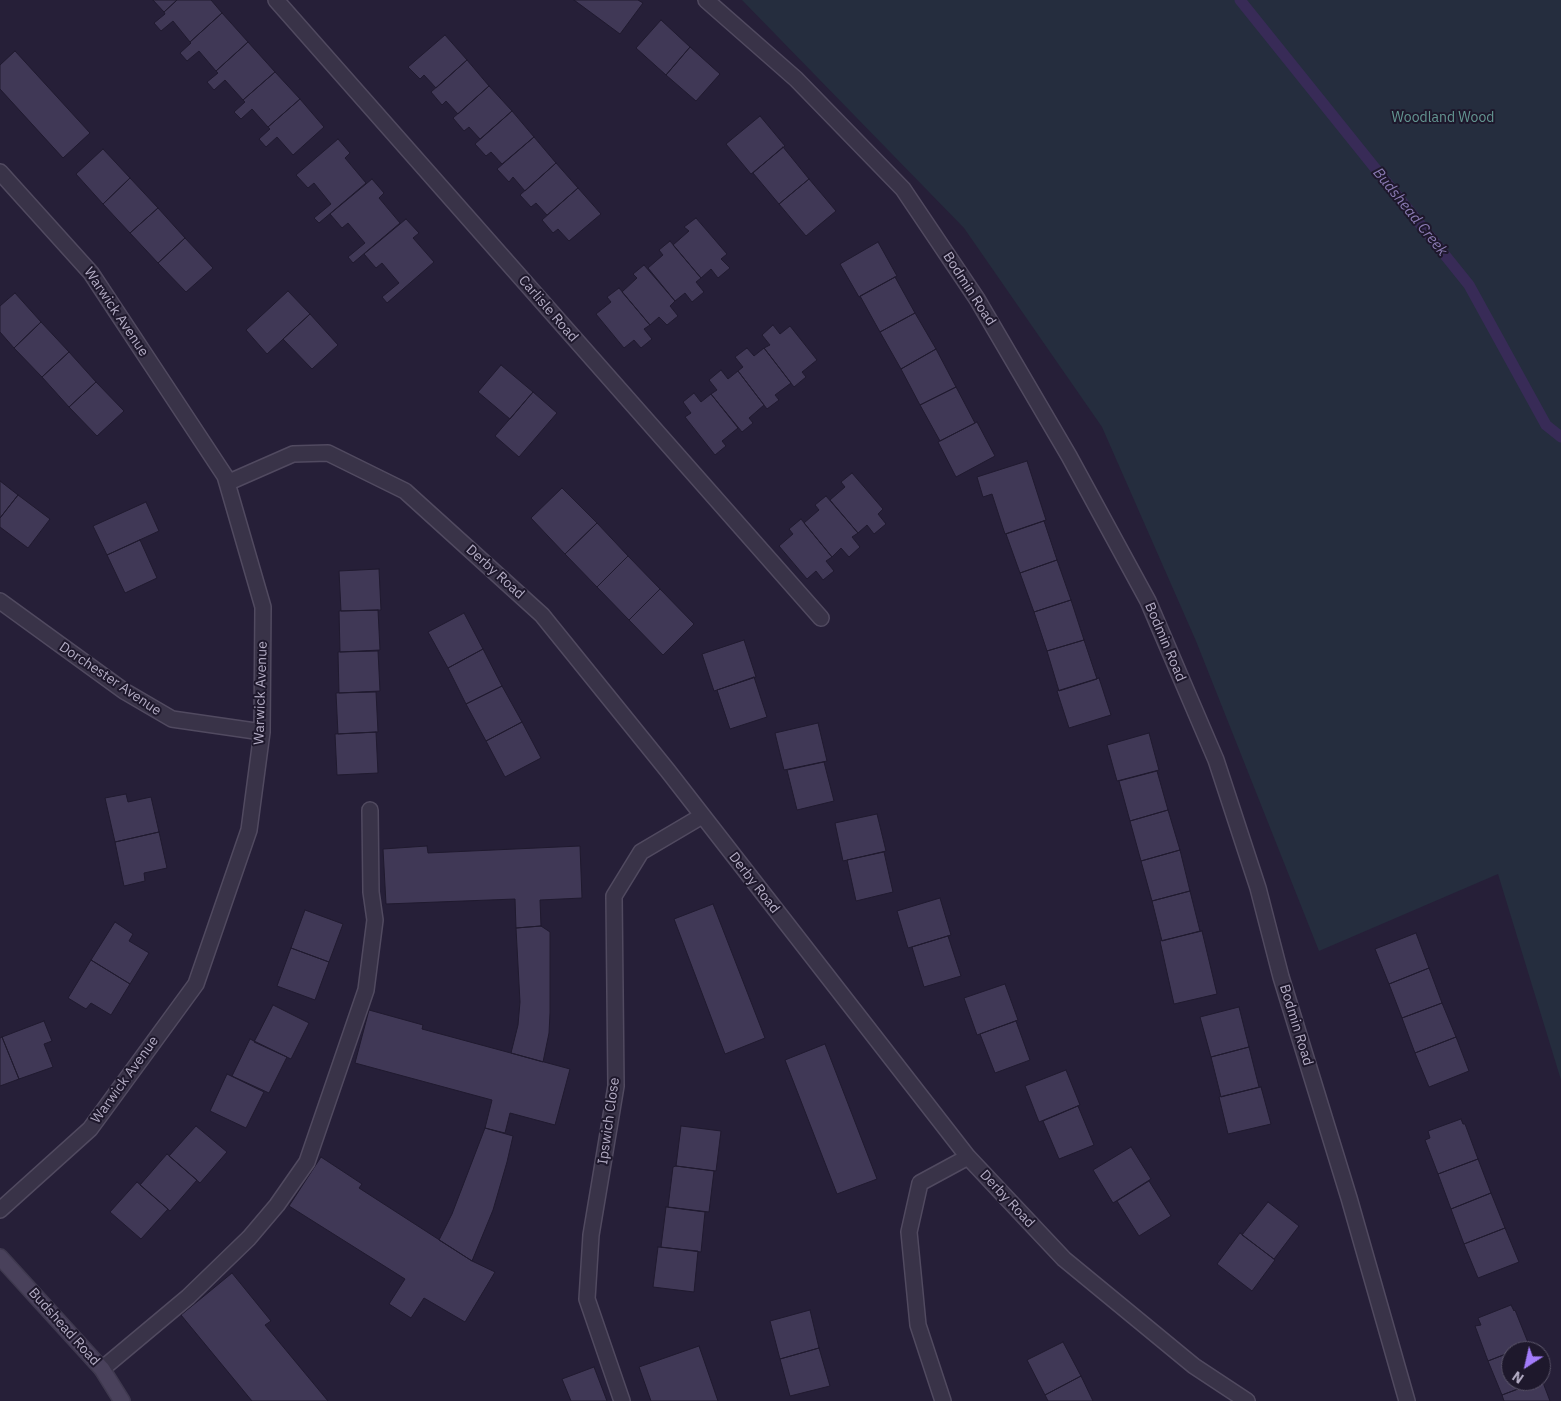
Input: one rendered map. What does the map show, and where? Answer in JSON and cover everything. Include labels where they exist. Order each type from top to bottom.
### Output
[{"type":"street","name":"Carlisle Road","points":[[276,0],[821,618]]},
{"type":"street","name":"Bodmin Road","points":[[706,0],[796,79],[903,189],[977,298],[1069,456],[1148,601],[1216,760],[1258,888],[1282,977],[1350,1198],[1407,1401]]},
{"type":"street","name":"Warwick Avenue","points":[[0,172],[92,273],[225,476],[264,607],[262,732],[249,830],[196,984],[90,1129],[0,1210]]},
{"type":"street","name":"Derby Road","points":[[227,483],[293,454],[328,453],[405,491],[542,615],[702,816],[968,1157],[1064,1259],[1194,1366],[1247,1401]]},
{"type":"street","name":"Dorchester Avenue","points":[[0,601],[124,691],[172,719],[262,732]]},
{"type":"street","points":[[102,1369],[188,1297],[249,1238],[307,1162],[366,990],[375,920],[372,892],[370,810]]},
{"type":"street","name":"Ipswich Close","points":[[622,1401],[587,1299],[592,1235],[616,1086],[614,896],[641,852],[702,816]]},
{"type":"street","points":[[943,1401],[918,1325],[909,1232],[920,1183],[968,1157]]},
{"type":"street","name":"Budshead Road","points":[[0,1257],[102,1369],[122,1401]]},
{"type":"green space","name":"Woodland Wood","points":[[742,0],[1561,0],[1561,1080],[1498,874],[1319,951],[1196,641],[1102,427],[964,228]]},
{"type":"building","points":[[153,0],[177,0],[164,12]]},
{"type":"building","points":[[177,0],[211,0],[222,13],[190,42],[173,21],[161,31],[154,23]]},
{"type":"building","points":[[574,0],[638,0],[643,3],[620,34]]},
{"type":"building","points":[[222,13],[248,42],[216,71],[199,51],[187,61],[180,53]]},
{"type":"building","points":[[661,20],[690,47],[666,75],[636,48]]},
{"type":"building","points":[[445,35],[467,60],[436,88],[424,75],[420,79],[408,67]]},
{"type":"building","points":[[248,42],[275,72],[243,100],[225,80],[214,90],[207,82],[218,73],[216,71]]},
{"type":"building","points":[[690,47],[720,74],[696,101],[666,75]]},
{"type":"building","points":[[15,51],[90,133],[63,158],[0,89],[0,65]]},
{"type":"building","points":[[467,60],[489,86],[458,114],[446,101],[442,105],[431,92]]},
{"type":"building","points":[[275,72],[300,99],[268,127],[252,109],[241,119],[234,112],[245,102],[243,100]]},
{"type":"building","points":[[489,86],[512,111],[480,139],[469,127],[464,131],[453,118]]},
{"type":"building","points":[[300,99],[324,127],[293,155],[277,137],[266,147],[259,139],[270,129],[268,127]]},
{"type":"building","points":[[512,111],[534,137],[502,164],[491,152],[486,156],[475,144]]},
{"type":"building","points":[[760,116],[785,146],[751,174],[726,144]]},
{"type":"building","points":[[534,137],[556,163],[525,191],[513,177],[509,182],[497,169]]},
{"type":"building","points":[[338,139],[350,153],[345,158],[366,183],[319,223],[314,218],[331,204],[314,183],[308,188],[296,175]]},
{"type":"building","points":[[783,147],[809,179],[779,204],[753,173]]},
{"type":"building","points":[[103,149],[130,178],[103,204],[76,174]]},
{"type":"building","points":[[556,163],[578,188],[547,215],[536,203],[531,207],[520,195]]},
{"type":"building","points":[[130,178],[158,208],[130,233],[103,204]]},
{"type":"building","points":[[372,179],[384,193],[379,198],[400,223],[353,263],[348,257],[365,243],[348,223],[342,228],[330,214]]},
{"type":"building","points":[[809,179],[836,211],[806,236],[779,204]]},
{"type":"building","points":[[578,188],[601,214],[569,241],[558,229],[553,233],[542,220]]},
{"type":"building","points":[[158,208],[185,238],[158,263],[130,233]]},
{"type":"building","points":[[696,218],[727,254],[721,259],[730,268],[718,278],[711,269],[701,278],[673,245],[689,231],[684,227]]},
{"type":"building","points":[[406,219],[419,233],[413,238],[434,262],[387,303],[382,297],[399,283],[382,263],[376,268],[364,254]]},
{"type":"building","points":[[185,238],[213,268],[186,292],[158,263]]},
{"type":"building","points":[[670,241],[701,278],[696,282],[704,292],[692,302],[685,293],[675,301],[648,268],[663,255],[659,250]]},
{"type":"building","points":[[878,242],[897,276],[859,297],[840,264]]},
{"type":"building","points":[[644,265],[675,301],[670,306],[678,316],[667,325],[659,317],[650,325],[622,292],[637,278],[633,274]]},
{"type":"building","points":[[895,277],[915,313],[880,332],[860,296]]},
{"type":"building","points":[[619,288],[650,325],[644,329],[652,339],[641,348],[634,340],[624,348],[596,314],[611,302],[607,297]]},
{"type":"building","points":[[288,291],[310,314],[267,354],[246,330]]},
{"type":"building","points":[[15,293],[41,322],[14,348],[0,332],[0,306]]},
{"type":"building","points":[[915,313],[936,349],[901,369],[880,332]]},
{"type":"building","points":[[310,314],[338,345],[312,369],[283,339]]},
{"type":"building","points":[[41,322],[69,352],[42,377],[14,348]]},
{"type":"building","points":[[773,325],[780,334],[790,326],[817,360],[802,372],[806,377],[794,387],[764,348],[770,345],[762,335]]},
{"type":"building","points":[[747,348],[754,356],[764,348],[791,383],[775,395],[779,400],[767,409],[738,371],[743,367],[735,357]]},
{"type":"building","points":[[936,349],[956,387],[920,405],[901,369]]},
{"type":"building","points":[[69,352],[96,382],[69,407],[42,377]]},
{"type":"building","points":[[501,365],[533,392],[510,419],[478,392]]},
{"type":"building","points":[[721,370],[728,379],[738,371],[764,405],[749,418],[753,423],[742,432],[711,394],[717,390],[709,380]]},
{"type":"building","points":[[96,382],[124,411],[97,436],[69,407]]},
{"type":"building","points":[[956,387],[975,423],[940,441],[920,405]]},
{"type":"building","points":[[533,392],[557,413],[519,457],[495,436]]},
{"type":"building","points":[[694,393],[701,402],[711,394],[738,428],[722,441],[726,446],[715,455],[685,417],[691,413],[683,402]]},
{"type":"building","points":[[977,422],[995,456],[956,477],[938,442]]},
{"type":"building","points":[[1027,461],[1046,520],[1005,534],[992,494],[983,497],[977,477]]},
{"type":"building","points":[[852,473],[883,509],[878,514],[886,524],[874,534],[867,525],[858,533],[830,500],[845,487],[841,482]]},
{"type":"building","points":[[0,481],[18,495],[0,518]]},
{"type":"building","points":[[562,488],[597,523],[565,554],[531,518]]},
{"type":"building","points":[[18,495],[50,519],[28,548],[0,527],[0,518]]},
{"type":"building","points":[[826,496],[858,533],[852,537],[860,547],[849,557],[841,548],[832,557],[804,523],[819,510],[815,505]]},
{"type":"building","points":[[146,502],[159,531],[107,555],[93,526]]},
{"type":"building","points":[[801,519],[832,557],[826,561],[834,571],[823,580],[816,571],[807,579],[779,546],[793,534],[789,529]]},
{"type":"building","points":[[1044,521],[1057,560],[1020,573],[1006,534]]},
{"type":"building","points":[[597,523],[628,556],[597,587],[565,554]]},
{"type":"building","points":[[140,540],[157,578],[125,593],[107,555]]},
{"type":"building","points":[[628,556],[660,589],[629,620],[597,587]]},
{"type":"building","points":[[1057,560],[1071,600],[1034,612],[1020,573]]},
{"type":"building","points":[[379,569],[381,610],[341,611],[339,571]]},
{"type":"building","points":[[660,589],[694,624],[663,655],[629,620]]},
{"type":"building","points":[[1071,600],[1084,640],[1047,651],[1034,612]]},
{"type":"building","points":[[378,610],[380,650],[340,652],[339,611]]},
{"type":"building","points":[[464,613],[483,649],[448,668],[428,632]]},
{"type":"building","points":[[744,640],[756,677],[714,691],[702,654]]},
{"type":"building","points":[[1084,640],[1097,679],[1059,691],[1047,651]]},
{"type":"building","points":[[483,649],[502,686],[466,704],[448,668]]},
{"type":"building","points":[[378,651],[380,691],[339,693],[338,652]]},
{"type":"building","points":[[754,677],[767,717],[730,729],[717,690]]},
{"type":"building","points":[[1099,678],[1111,715],[1069,728],[1057,691]]},
{"type":"building","points":[[502,686],[522,722],[486,741],[466,704]]},
{"type":"building","points":[[376,692],[378,732],[338,734],[336,693]]},
{"type":"building","points":[[522,722],[541,758],[505,777],[486,741]]},
{"type":"building","points":[[818,723],[827,761],[784,770],[775,733]]},
{"type":"building","points":[[376,732],[378,773],[337,775],[335,734]]},
{"type":"building","points":[[1149,733],[1159,770],[1117,781],[1107,745]]},
{"type":"building","points":[[824,762],[834,801],[797,810],[787,770]]},
{"type":"building","points":[[1157,771],[1168,810],[1130,821],[1119,781]]},
{"type":"building","points":[[126,794],[128,802],[151,797],[159,832],[115,842],[105,798]]},
{"type":"building","points":[[1168,810],[1180,850],[1141,861],[1130,821]]},
{"type":"building","points":[[877,814],[886,851],[843,861],[835,823]]},
{"type":"building","points":[[159,832],[167,868],[144,873],[145,881],[124,886],[115,842]]},
{"type":"building","points":[[427,846],[428,853],[580,846],[582,898],[540,900],[541,926],[516,928],[515,899],[386,904],[383,849]]},
{"type":"building","points":[[1180,850],[1190,891],[1152,901],[1141,861]]},
{"type":"building","points":[[884,852],[893,892],[856,901],[847,860]]},
{"type":"building","points":[[1190,891],[1200,931],[1162,941],[1152,901]]},
{"type":"building","points":[[940,898],[951,935],[908,948],[897,911]]},
{"type":"building","points":[[713,904],[765,1038],[725,1054],[674,919]]},
{"type":"building","points":[[305,910],[343,924],[329,962],[291,948]]},
{"type":"building","points":[[115,922],[133,934],[129,941],[149,953],[130,984],[91,960]]},
{"type":"building","points":[[541,926],[550,932],[549,1033],[543,1062],[511,1053],[518,1025],[520,1002],[516,928]]},
{"type":"building","points":[[1202,931],[1217,994],[1174,1004],[1160,941]]},
{"type":"building","points":[[1416,933],[1429,968],[1389,984],[1375,949]]},
{"type":"building","points":[[948,936],[961,976],[924,987],[912,947]]},
{"type":"building","points":[[291,948],[329,962],[315,1000],[277,986]]},
{"type":"building","points":[[91,960],[130,984],[111,1015],[91,1003],[86,1009],[68,998]]},
{"type":"building","points":[[1429,968],[1442,1003],[1402,1018],[1389,984]]},
{"type":"building","points":[[1005,984],[1018,1020],[977,1035],[964,998]]},
{"type":"building","points":[[1442,1003],[1456,1037],[1415,1053],[1402,1018]]},
{"type":"building","points":[[273,1005],[309,1023],[291,1059],[254,1042]]},
{"type":"building","points":[[1239,1007],[1249,1047],[1211,1057],[1200,1017]]},
{"type":"building","points":[[369,1010],[423,1025],[422,1029],[570,1069],[555,1125],[510,1113],[505,1133],[485,1128],[492,1100],[355,1063]]},
{"type":"building","points":[[44,1021],[52,1041],[44,1044],[53,1067],[19,1079],[2,1037]]},
{"type":"building","points":[[1016,1021],[1030,1060],[995,1073],[980,1034]]},
{"type":"building","points":[[2,1037],[19,1079],[0,1086],[0,1038]]},
{"type":"building","points":[[1456,1037],[1469,1071],[1429,1087],[1415,1053]]},
{"type":"building","points":[[250,1039],[287,1057],[269,1093],[232,1076]]},
{"type":"building","points":[[825,1044],[877,1179],[837,1194],[785,1060]]},
{"type":"building","points":[[1249,1047],[1259,1087],[1221,1097],[1211,1057]]},
{"type":"building","points":[[1066,1070],[1080,1105],[1039,1122],[1025,1086]]},
{"type":"building","points":[[227,1074],[264,1092],[246,1128],[210,1111]]},
{"type":"building","points":[[1261,1087],[1271,1124],[1228,1134],[1219,1097]]},
{"type":"building","points":[[1078,1106],[1094,1145],[1059,1159],[1043,1121]]},
{"type":"building","points":[[1461,1119],[1463,1124],[1465,1124],[1478,1159],[1438,1174],[1425,1140],[1430,1138],[1428,1131]]},
{"type":"building","points":[[196,1126],[227,1152],[200,1183],[169,1156]]},
{"type":"building","points":[[681,1126],[721,1131],[716,1171],[676,1166]]},
{"type":"building","points":[[485,1128],[513,1136],[493,1210],[472,1261],[439,1240],[452,1214]]},
{"type":"building","points":[[1131,1147],[1151,1179],[1113,1203],[1093,1170]]},
{"type":"building","points":[[167,1154],[197,1180],[170,1211],[140,1185]]},
{"type":"building","points":[[321,1157],[362,1184],[359,1188],[472,1261],[495,1272],[465,1322],[424,1298],[411,1318],[389,1304],[405,1279],[289,1206]]},
{"type":"building","points":[[1478,1159],[1491,1193],[1451,1209],[1438,1174]]},
{"type":"building","points":[[673,1167],[714,1171],[709,1212],[668,1207]]},
{"type":"building","points":[[1149,1181],[1171,1216],[1139,1236],[1117,1201]]},
{"type":"building","points":[[137,1182],[168,1209],[141,1239],[110,1212]]},
{"type":"building","points":[[1491,1193],[1505,1228],[1464,1244],[1451,1209]]},
{"type":"building","points":[[1268,1202],[1299,1226],[1274,1259],[1242,1235]]},
{"type":"building","points":[[666,1207],[705,1212],[701,1252],[661,1247]]},
{"type":"building","points":[[1505,1228],[1519,1262],[1478,1278],[1464,1244]]},
{"type":"building","points":[[1240,1233],[1275,1260],[1252,1291],[1217,1264]]},
{"type":"building","points":[[658,1247],[698,1251],[694,1292],[653,1287]]},
{"type":"building","points":[[232,1273],[271,1321],[265,1325],[328,1401],[252,1401],[181,1315]]},
{"type":"building","points":[[1511,1305],[1515,1310],[1527,1341],[1501,1341],[1501,1356],[1488,1361],[1475,1326],[1481,1325],[1478,1318]]},
{"type":"building","points":[[810,1310],[819,1348],[780,1359],[770,1321]]},
{"type":"building","points":[[1063,1342],[1081,1376],[1045,1395],[1027,1360]]},
{"type":"building","points":[[699,1346],[718,1401],[651,1401],[639,1367]]},
{"type":"building","points":[[819,1348],[830,1386],[790,1396],[780,1359]]},
{"type":"building","points":[[1501,1356],[1501,1391],[1513,1391],[1502,1395],[1488,1361]]},
{"type":"building","points":[[594,1367],[607,1401],[571,1401],[562,1379]]},
{"type":"building","points":[[1081,1376],[1093,1401],[1048,1401],[1045,1395]]},
{"type":"building","points":[[1513,1391],[1546,1391],[1550,1401],[1504,1401],[1502,1395]]},
{"type":"waterway","name":"Budshead Creek","points":[[1240,0],[1469,285],[1546,425],[1561,437]]}]
